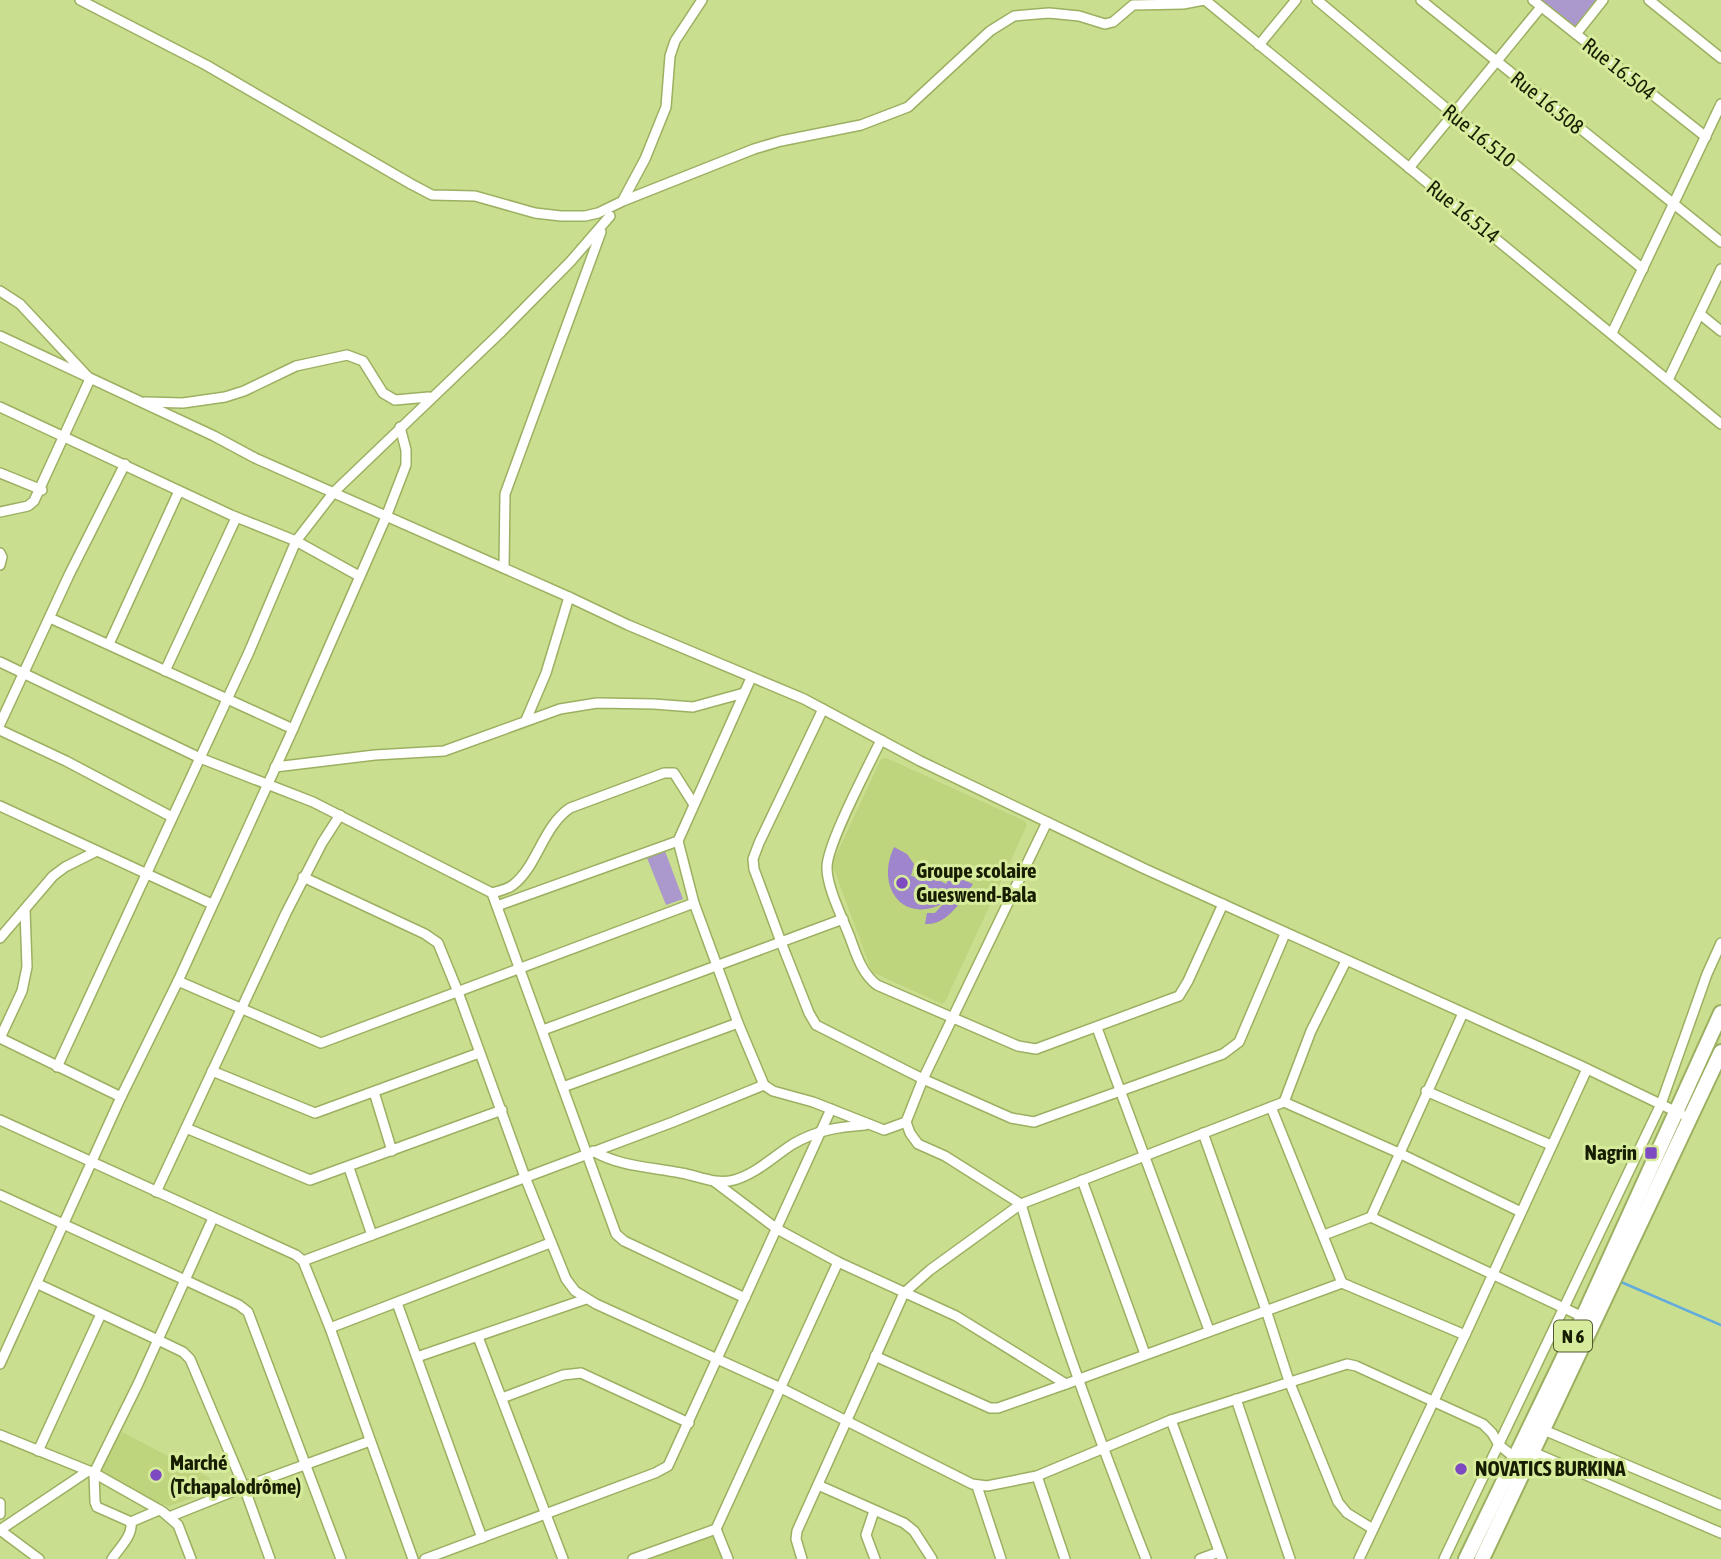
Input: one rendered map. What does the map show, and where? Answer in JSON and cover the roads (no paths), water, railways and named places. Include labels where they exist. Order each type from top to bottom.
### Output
[{"type":"main road","name":"N 6","points":[[1466,1559],[1537,1427],[1683,1115],[1721,1013]]},
{"type":"main road","name":"N 6","points":[[1537,1427],[1583,1317],[1658,1152],[1721,1052]]},
{"type":"main road","name":"N 6","points":[[1482,1559],[1522,1452]]},
{"type":"street","points":[[80,0],[206,65],[432,195],[475,196],[535,213],[575,217],[598,213],[754,149],[861,125],[908,107],[990,31],[1014,16],[1049,13],[1079,16],[1105,24],[1113,22],[1133,5],[1183,4],[1205,0]]},
{"type":"street","points":[[57,1067],[227,700],[296,541],[334,492],[570,262],[623,201],[662,119],[668,92],[670,56],[675,41],[702,0]]},
{"type":"street","name":"Rue 16.514","points":[[1205,0],[1721,424]]},
{"type":"street","points":[[1259,44],[1296,0]]},
{"type":"street","name":"Rue 16.510","points":[[1317,0],[1643,269]]},
{"type":"street","name":"Rue 16.508","points":[[1421,0],[1721,242]]},
{"type":"street","points":[[1576,34],[1603,0]]},
{"type":"street","points":[[1649,0],[1721,58]]},
{"type":"street","points":[[1409,168],[1496,60],[1537,3]]},
{"type":"street","name":"Rue 16.504","points":[[1537,3],[1706,137]]},
{"type":"street","points":[[1612,333],[1721,104]]},
{"type":"street","points":[[504,568],[505,494],[545,389],[593,248],[610,216]]},
{"type":"street","points":[[1668,380],[1721,269]]},
{"type":"street","points":[[0,290],[20,304],[90,379]]},
{"type":"street","points":[[1700,314],[1721,331]]},
{"type":"street","points":[[0,336],[255,458],[823,709],[1047,822],[1285,934],[1587,1069],[1683,1115]]},
{"type":"street","points":[[139,402],[183,403],[225,397],[244,391],[296,366],[347,355],[363,361],[383,393],[395,400],[431,396]]},
{"type":"street","points":[[0,512],[28,506],[34,501],[90,379]]},
{"type":"street","points":[[0,407],[236,518],[296,541],[359,576]]},
{"type":"street","points":[[1,1360],[65,1225],[121,1097],[178,981],[386,517],[406,465],[406,450],[400,428]]},
{"type":"street","points":[[0,724],[125,464]]},
{"type":"street","points":[[0,473],[41,489]]},
{"type":"street","points":[[108,645],[179,491]]},
{"type":"street","points":[[165,671],[236,518]]},
{"type":"street","points":[[0,554],[0,565]]},
{"type":"street","points":[[526,720],[546,673],[569,597]]},
{"type":"street","points":[[50,618],[293,729]]},
{"type":"street","points":[[0,662],[200,758],[340,815],[492,893],[590,1153],[611,1225],[619,1238],[746,1298]]},
{"type":"street","points":[[751,678],[678,841],[694,903],[764,1085],[773,1091],[867,1125],[887,1130],[906,1122]]},
{"type":"street","points":[[275,767],[375,755],[444,751],[560,709],[597,703],[693,707],[744,694]]},
{"type":"street","points":[[823,709],[759,843],[754,869],[780,942],[816,1024],[923,1079],[1011,1118],[1028,1122],[1041,1121],[1223,1054],[1239,1042],[1285,934]]},
{"type":"street","points":[[0,730],[66,761],[172,817]]},
{"type":"street","points":[[881,740],[848,809],[827,862],[827,874],[843,919],[865,973],[871,981],[1029,1050],[1036,1049],[1097,1028],[1182,993],[1223,904]]},
{"type":"street","points":[[492,893],[512,886],[523,874],[558,818],[569,808],[664,773],[674,773],[694,803]]},
{"type":"street","points":[[0,806],[212,904]]},
{"type":"street","points":[[156,1192],[303,877],[340,815]]},
{"type":"street","points":[[1047,822],[952,1017],[906,1122],[918,1144],[956,1162],[1021,1204],[1047,1293],[1146,1559]]},
{"type":"street","points":[[497,906],[678,841]]},
{"type":"street","points":[[0,938],[58,872],[97,851]]},
{"type":"street","points":[[303,877],[435,939],[458,992],[550,1243],[569,1284],[586,1299],[781,1388],[977,1486],[1037,1476],[1171,1420],[1341,1364],[1351,1364],[1483,1424],[1499,1445],[1721,1532]]},
{"type":"street","points":[[178,981],[321,1043],[694,903]]},
{"type":"street","points":[[25,909],[27,967],[22,991],[0,1038],[121,1097]]},
{"type":"street","points":[[543,1030],[843,919]]},
{"type":"street","points":[[1444,1559],[1661,1104],[1707,974],[1721,943]]},
{"type":"street","points":[[1284,1102],[1311,1031],[1346,961]]},
{"type":"street","points":[[1324,1235],[1371,1217],[1463,1013]]},
{"type":"street","points":[[563,1087],[738,1023]]},
{"type":"street","points":[[1097,1028],[1209,1330]]},
{"type":"street","points":[[212,1071],[315,1113],[479,1053]]},
{"type":"street","points":[[1359,1559],[1587,1069]]},
{"type":"street","points":[[303,1261],[764,1085]]},
{"type":"street","points":[[1426,1091],[1552,1145]]},
{"type":"street","points":[[374,1092],[393,1151]]},
{"type":"street","points":[[803,1559],[796,1533],[904,1293],[930,1270],[1021,1204],[1284,1102],[1399,1153],[1521,1212]]},
{"type":"street","points":[[1271,1107],[1342,1283]]},
{"type":"street","points":[[186,1128],[307,1180],[349,1168],[502,1110]]},
{"type":"street","points":[[425,1559],[665,1468],[673,1459],[831,1110]]},
{"type":"street","points":[[0,1121],[296,1255],[303,1261],[330,1328],[413,1559]]},
{"type":"street","points":[[590,1153],[612,1161],[682,1173],[715,1182],[733,1180],[747,1174],[794,1143],[820,1131],[834,1127],[867,1125]]},
{"type":"street","points":[[1203,1133],[1289,1381],[1338,1502],[1347,1513],[1373,1529]]},
{"type":"street","points":[[1641,1145],[1658,1152]]},
{"type":"street","points":[[349,1168],[372,1235]]},
{"type":"street","points":[[1082,1180],[1145,1354]]},
{"type":"street","points":[[715,1182],[777,1229],[838,1262],[956,1316],[1066,1384]]},
{"type":"street","points":[[0,1196],[185,1279],[239,1305],[250,1316],[341,1559]]},
{"type":"street","points":[[39,1559],[0,1530],[91,1472],[158,1340],[213,1217]]},
{"type":"street","points":[[1371,1217],[1583,1317]]},
{"type":"street","points":[[330,1328],[550,1243]]},
{"type":"street","points":[[634,1559],[716,1528],[838,1262]]},
{"type":"street","points":[[875,1356],[990,1408],[998,1408],[1342,1283],[1465,1335]]},
{"type":"street","points":[[38,1284],[183,1352],[190,1359],[244,1487],[270,1559]]},
{"type":"street","points":[[417,1357],[586,1299]]},
{"type":"street","points":[[397,1303],[482,1538]]},
{"type":"street","points":[[38,1451],[101,1314]]},
{"type":"street","points":[[478,1337],[564,1559]]},
{"type":"street","points":[[502,1398],[563,1375],[581,1373],[689,1423]]},
{"type":"street","points":[[1236,1399],[1290,1559]]},
{"type":"street","points":[[1171,1420],[1220,1555],[1200,1559]]},
{"type":"street","points":[[1537,1427],[1721,1505]]},
{"type":"street","points":[[0,1435],[91,1472],[159,1510],[180,1529],[191,1559]]},
{"type":"street","points":[[169,1517],[370,1441]]},
{"type":"street","points":[[91,1472],[97,1507],[131,1522],[159,1510]]},
{"type":"street","points":[[1037,1476],[1065,1559]]},
{"type":"street","points":[[818,1485],[911,1527],[932,1559]]},
{"type":"street","points":[[977,1486],[1001,1559]]},
{"type":"street","points":[[0,1503],[0,1514]]},
{"type":"street","points":[[874,1511],[866,1535],[875,1559]]},
{"type":"street","points":[[112,1559],[131,1532],[131,1522]]},
{"type":"street","points":[[716,1528],[728,1559]]},
{"type":"waterway","points":[[1621,1282],[1721,1325]]},
{"type":"place","name":"Groupe scolaire Gueswend-Bala","points":[[902,883]]},
{"type":"place","name":"Nagrin","points":[[1651,1153]]},
{"type":"place","name":"NOVATICS BURKINA","points":[[1461,1469]]},
{"type":"place","name":"Marché (Tchapalodrôme)","points":[[156,1475]]}]
